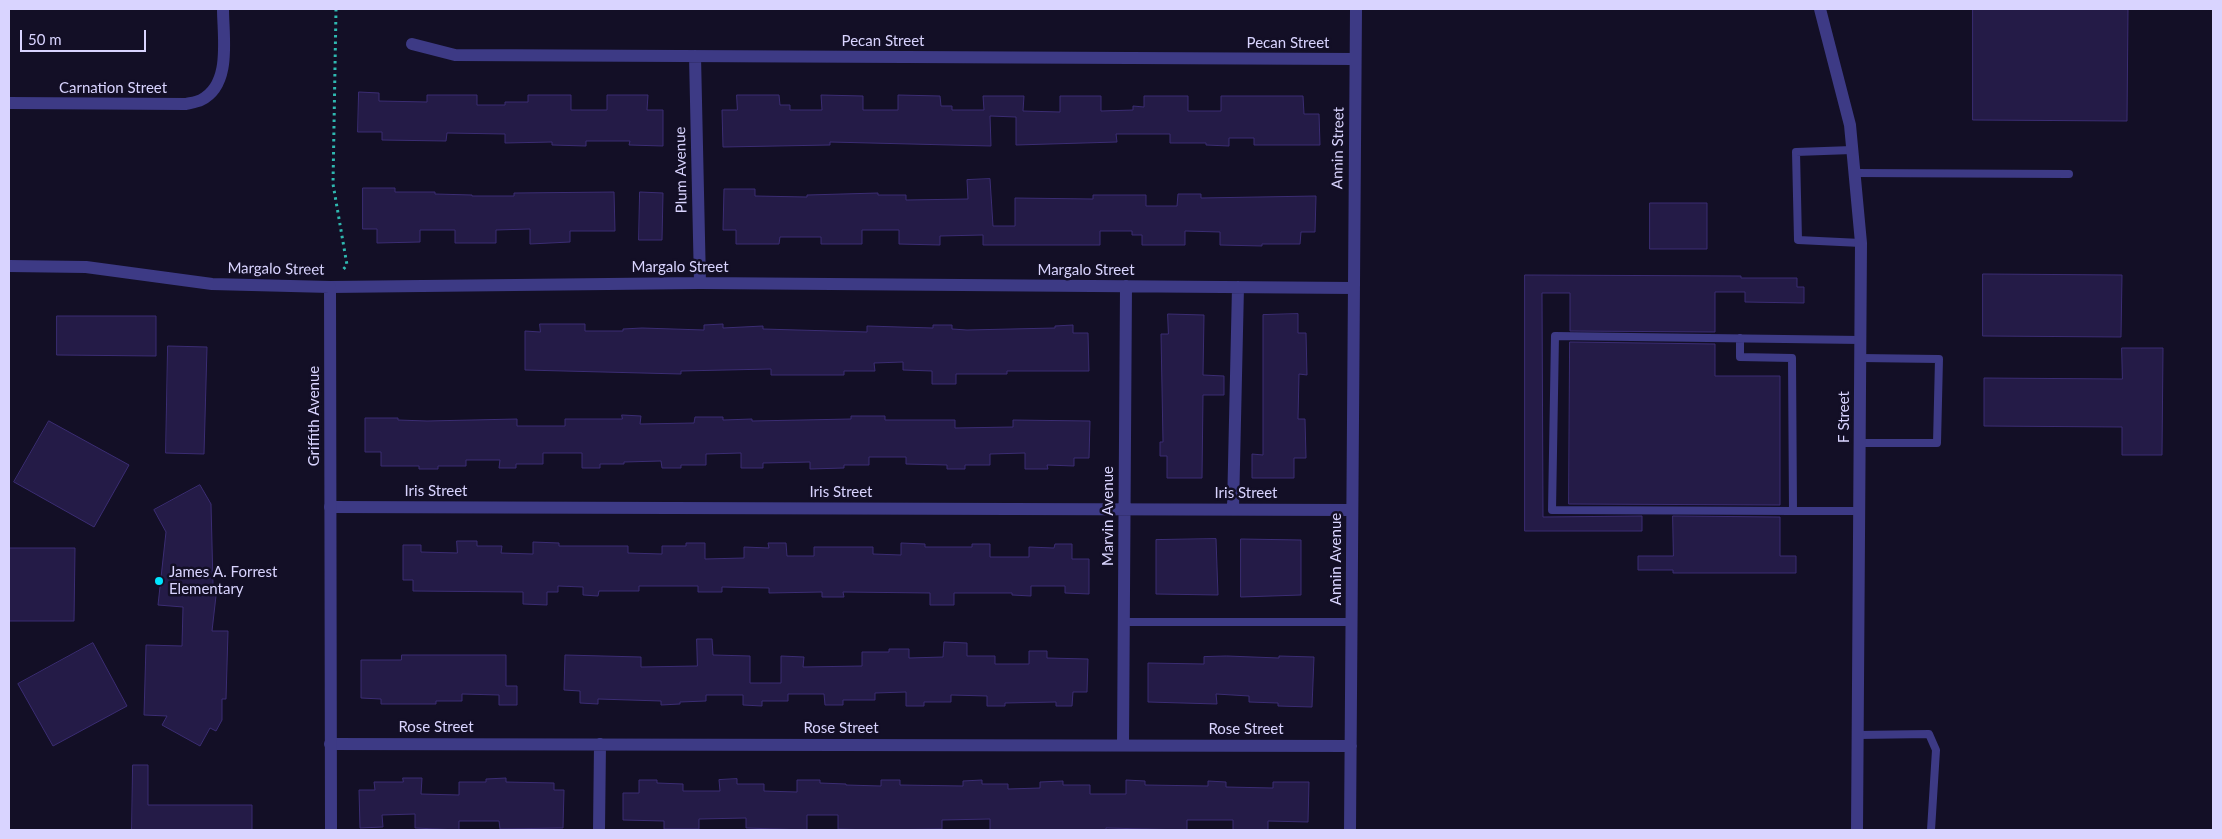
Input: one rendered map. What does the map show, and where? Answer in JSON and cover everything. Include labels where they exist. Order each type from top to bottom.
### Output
[{"type":"street","name":"Carnation Street","points":[[9,104],[186,104],[201,100],[213,91],[221,78],[223,62],[223,9]]},
{"type":"street","name":"Annin Street","points":[[1353,288],[1356,9]]},
{"type":"street","name":"F Street","points":[[1820,9],[1850,125],[1862,243],[1857,830]]},
{"type":"street","name":"Pecan Street","points":[[412,44],[455,54],[1355,59]]},
{"type":"street","name":"Plum Avenue","points":[[695,56],[700,283]]},
{"type":"street","name":"Margalo Street","points":[[9,266],[86,267],[212,284],[330,287],[700,283],[1353,288]]},
{"type":"street","name":"Marvin Avenue","points":[[1123,745],[1126,286]]},
{"type":"street","name":"Griffith Avenue","points":[[330,287],[331,830]]},
{"type":"street","points":[[1233,509],[1238,287]]},
{"type":"street","name":"Annin Avenue","points":[[1350,830],[1353,288]]},
{"type":"street","name":"Iris Street","points":[[330,507],[1352,510]]},
{"type":"street","name":"Rose Street","points":[[330,744],[1351,746]]},
{"type":"street","points":[[599,830],[600,744]]},
{"type":"lane","points":[[1852,150],[1796,152],[1798,240],[1862,243]]},
{"type":"lane","points":[[1855,173],[2069,174]]},
{"type":"lane","points":[[1859,511],[1552,510],[1554,336],[1861,340]]},
{"type":"lane","points":[[1740,338],[1740,357],[1792,358],[1793,511]]},
{"type":"lane","points":[[1860,443],[1937,443],[1939,359],[1861,358]]},
{"type":"lane","points":[[1124,622],[1352,622]]},
{"type":"lane","points":[[1858,735],[1929,734],[1936,750],[1931,830]]},
{"type":"path","points":[[330,287],[347,265],[333,184],[336,9]]},
{"type":"building","points":[[1973,9],[2128,9],[2127,121],[1973,120]]},
{"type":"building","points":[[359,92],[379,93],[379,101],[427,102],[427,95],[477,95],[477,105],[505,105],[505,102],[528,102],[528,95],[571,95],[571,110],[607,110],[607,95],[648,95],[647,110],[663,110],[663,146],[629,145],[630,141],[586,141],[586,146],[552,145],[552,142],[505,143],[505,134],[447,133],[446,141],[382,140],[382,132],[358,132]]},
{"type":"building","points":[[737,95],[779,95],[780,105],[790,105],[790,110],[822,110],[821,95],[863,96],[863,110],[898,110],[898,95],[940,96],[941,106],[952,106],[952,110],[984,110],[983,96],[1024,96],[1023,111],[1060,112],[1060,96],[1101,96],[1101,111],[1133,110],[1133,106],[1144,107],[1144,96],[1188,96],[1188,111],[1221,111],[1221,96],[1303,96],[1304,114],[1319,114],[1320,145],[1254,145],[1254,138],[1229,138],[1229,146],[1206,145],[1206,143],[1170,143],[1170,134],[1116,134],[1117,142],[1016,145],[1016,117],[990,116],[991,146],[830,142],[830,145],[723,147],[722,110],[737,110]]},
{"type":"building","points":[[990,179],[993,226],[1015,226],[1015,198],[1093,199],[1093,195],[1146,195],[1146,206],[1177,206],[1178,194],[1201,194],[1201,198],[1316,196],[1315,232],[1301,232],[1300,244],[1262,244],[1262,246],[1220,245],[1220,232],[1185,231],[1185,245],[1142,245],[1142,235],[1132,235],[1132,231],[1100,231],[1100,245],[983,245],[983,235],[940,236],[940,245],[899,244],[899,230],[862,230],[862,244],[821,244],[821,237],[780,237],[779,244],[736,244],[736,230],[723,230],[724,189],[755,189],[755,196],[807,197],[807,195],[878,193],[878,195],[906,195],[906,200],[968,199],[967,180]]},
{"type":"building","points":[[363,188],[395,188],[395,192],[435,192],[435,194],[472,196],[514,196],[514,193],[614,192],[615,231],[570,231],[570,242],[530,244],[530,229],[496,230],[496,243],[455,243],[455,230],[420,230],[420,242],[377,243],[377,229],[363,229]]},
{"type":"building","points":[[640,192],[663,193],[662,240],[639,240]]},
{"type":"building","points":[[1650,203],[1707,203],[1707,249],[1650,249]]},
{"type":"building","points":[[1983,274],[2122,275],[2121,337],[1983,336]]},
{"type":"building","points":[[1525,275],[1797,278],[1797,287],[1804,287],[1804,303],[1745,302],[1745,292],[1715,292],[1715,332],[1570,331],[1570,293],[1542,293],[1543,517],[1642,516],[1642,531],[1525,531]]},
{"type":"building","points":[[1168,314],[1204,315],[1203,375],[1224,376],[1224,395],[1203,395],[1202,478],[1167,478],[1167,456],[1160,456],[1160,442],[1163,442],[1161,334],[1168,334]]},
{"type":"building","points":[[1298,314],[1298,333],[1306,333],[1307,375],[1299,374],[1298,419],[1305,419],[1306,458],[1294,458],[1294,478],[1252,478],[1252,454],[1263,455],[1263,315]]},
{"type":"building","points":[[57,316],[156,316],[156,356],[57,355]]},
{"type":"building","points":[[540,324],[585,324],[585,331],[623,331],[623,329],[642,328],[704,330],[704,325],[723,324],[723,328],[763,326],[763,329],[867,332],[867,326],[933,328],[933,325],[952,325],[952,329],[967,330],[1055,328],[1055,326],[1073,325],[1073,333],[1088,333],[1089,371],[1007,371],[1007,374],[956,374],[956,384],[932,384],[932,371],[903,370],[903,362],[874,363],[875,371],[844,371],[844,375],[771,375],[771,369],[681,371],[681,374],[525,370],[525,331],[540,332]]},
{"type":"building","points":[[1570,342],[1715,344],[1715,376],[1780,376],[1780,505],[1569,504]]},
{"type":"building","points":[[168,346],[207,347],[204,454],[166,453]]},
{"type":"building","points":[[2122,348],[2163,348],[2162,455],[2122,455],[2122,427],[1984,426],[1984,378],[2122,379]]},
{"type":"building","points":[[622,415],[641,416],[640,424],[694,423],[695,417],[723,417],[723,420],[752,419],[752,421],[851,419],[851,416],[885,416],[885,420],[955,420],[955,428],[1013,427],[1013,420],[1090,421],[1089,458],[1074,458],[1074,466],[1047,465],[1048,469],[1025,469],[1025,453],[990,454],[990,465],[965,465],[965,469],[947,469],[947,465],[906,464],[906,457],[869,457],[869,465],[844,465],[844,468],[810,469],[810,462],[763,463],[763,468],[741,468],[741,453],[706,454],[706,465],[681,465],[681,468],[662,468],[661,461],[600,464],[600,468],[582,468],[582,453],[543,453],[543,464],[516,464],[516,468],[499,468],[500,460],[466,460],[466,466],[438,466],[438,469],[419,469],[419,466],[381,466],[381,452],[365,452],[365,418],[398,418],[398,420],[427,421],[517,419],[517,426],[565,426],[565,419],[622,419]]},
{"type":"building","points":[[49,421],[129,465],[94,527],[14,482]]},
{"type":"building","points":[[200,485],[211,504],[213,585],[217,587],[212,631],[228,631],[226,699],[222,699],[222,720],[216,731],[210,728],[200,746],[162,725],[167,716],[144,715],[146,645],[182,646],[183,607],[158,605],[166,532],[154,510]]},
{"type":"building","points":[[1673,516],[1780,517],[1780,556],[1796,556],[1796,573],[1673,573],[1673,570],[1638,570],[1638,556],[1673,556]]},
{"type":"building","points":[[1216,539],[1218,595],[1156,594],[1156,540]]},
{"type":"building","points":[[1241,539],[1301,540],[1301,595],[1241,597]]},
{"type":"building","points":[[457,541],[477,541],[477,546],[502,546],[501,553],[533,554],[533,542],[559,543],[559,546],[628,546],[628,553],[662,554],[662,546],[686,546],[686,543],[705,543],[705,559],[744,558],[744,547],[769,548],[768,543],[786,543],[787,556],[814,556],[814,547],[873,547],[873,554],[901,555],[901,543],[925,544],[925,547],[972,547],[972,544],[990,544],[990,557],[1029,557],[1029,547],[1054,548],[1055,544],[1072,544],[1072,559],[1089,559],[1089,594],[1065,593],[1065,586],[1031,586],[1031,596],[1012,595],[1012,593],[954,593],[954,605],[930,605],[930,593],[843,592],[844,597],[822,597],[822,592],[769,593],[769,588],[722,587],[722,592],[698,592],[698,586],[639,586],[639,591],[599,591],[598,596],[583,595],[583,587],[558,586],[558,592],[547,592],[547,605],[523,604],[523,592],[413,591],[413,580],[403,580],[403,545],[421,545],[421,552],[457,553]]},
{"type":"building","points":[[9,548],[75,548],[74,621],[9,621]]},
{"type":"building","points":[[697,639],[712,639],[713,655],[750,656],[750,683],[781,683],[781,656],[804,657],[803,667],[862,666],[862,652],[889,652],[889,649],[909,649],[909,658],[943,657],[944,642],[967,643],[967,656],[995,656],[995,664],[1029,664],[1029,651],[1047,651],[1047,658],[1088,659],[1087,692],[1073,692],[1072,706],[1056,706],[1056,702],[1005,703],[1005,706],[987,706],[987,696],[951,695],[951,702],[924,702],[924,706],[906,706],[906,692],[875,693],[875,700],[843,700],[843,705],[825,705],[824,694],[788,694],[788,701],[762,701],[762,706],[743,705],[743,695],[706,695],[706,701],[661,705],[661,701],[598,699],[598,704],[580,703],[580,691],[564,690],[565,655],[641,657],[641,667],[697,666]]},
{"type":"building","points":[[93,643],[127,706],[53,746],[18,684]]},
{"type":"building","points":[[402,655],[506,655],[506,686],[517,686],[517,705],[499,705],[499,695],[462,694],[462,701],[436,701],[436,704],[381,704],[381,699],[361,698],[361,660],[401,660]]},
{"type":"building","points":[[1204,657],[1314,657],[1312,707],[1278,706],[1278,703],[1249,702],[1249,696],[1216,694],[1217,704],[1148,702],[1148,663],[1204,664]]},
{"type":"building","points":[[133,765],[148,765],[148,805],[252,805],[252,830],[132,830]]},
{"type":"building","points":[[403,778],[422,778],[421,794],[459,795],[459,782],[486,782],[486,779],[506,778],[506,782],[554,783],[554,790],[564,790],[563,828],[500,829],[499,821],[459,821],[459,830],[415,828],[415,814],[382,815],[383,827],[360,828],[359,790],[375,790],[374,782],[403,782]]},
{"type":"building","points":[[737,779],[737,784],[764,784],[764,791],[797,792],[797,780],[820,780],[820,783],[881,786],[881,780],[900,780],[900,785],[963,786],[963,781],[982,780],[982,784],[1008,784],[1008,789],[1040,788],[1040,782],[1063,781],[1063,785],[1090,785],[1090,794],[1126,794],[1126,780],[1145,781],[1145,785],[1208,786],[1208,781],[1226,782],[1226,787],[1273,788],[1273,782],[1309,782],[1308,822],[1268,821],[1268,830],[1233,830],[1233,820],[1187,820],[1187,830],[1106,828],[1106,830],[990,830],[990,819],[942,820],[942,829],[874,830],[838,829],[838,815],[807,815],[807,830],[746,828],[746,818],[699,819],[699,829],[664,829],[664,821],[623,820],[623,793],[639,793],[639,780],[657,780],[657,783],[683,784],[683,791],[720,791],[719,780]]},
{"type":"place","name":"James A. Forrest Elementary","points":[[159,581]]}]
